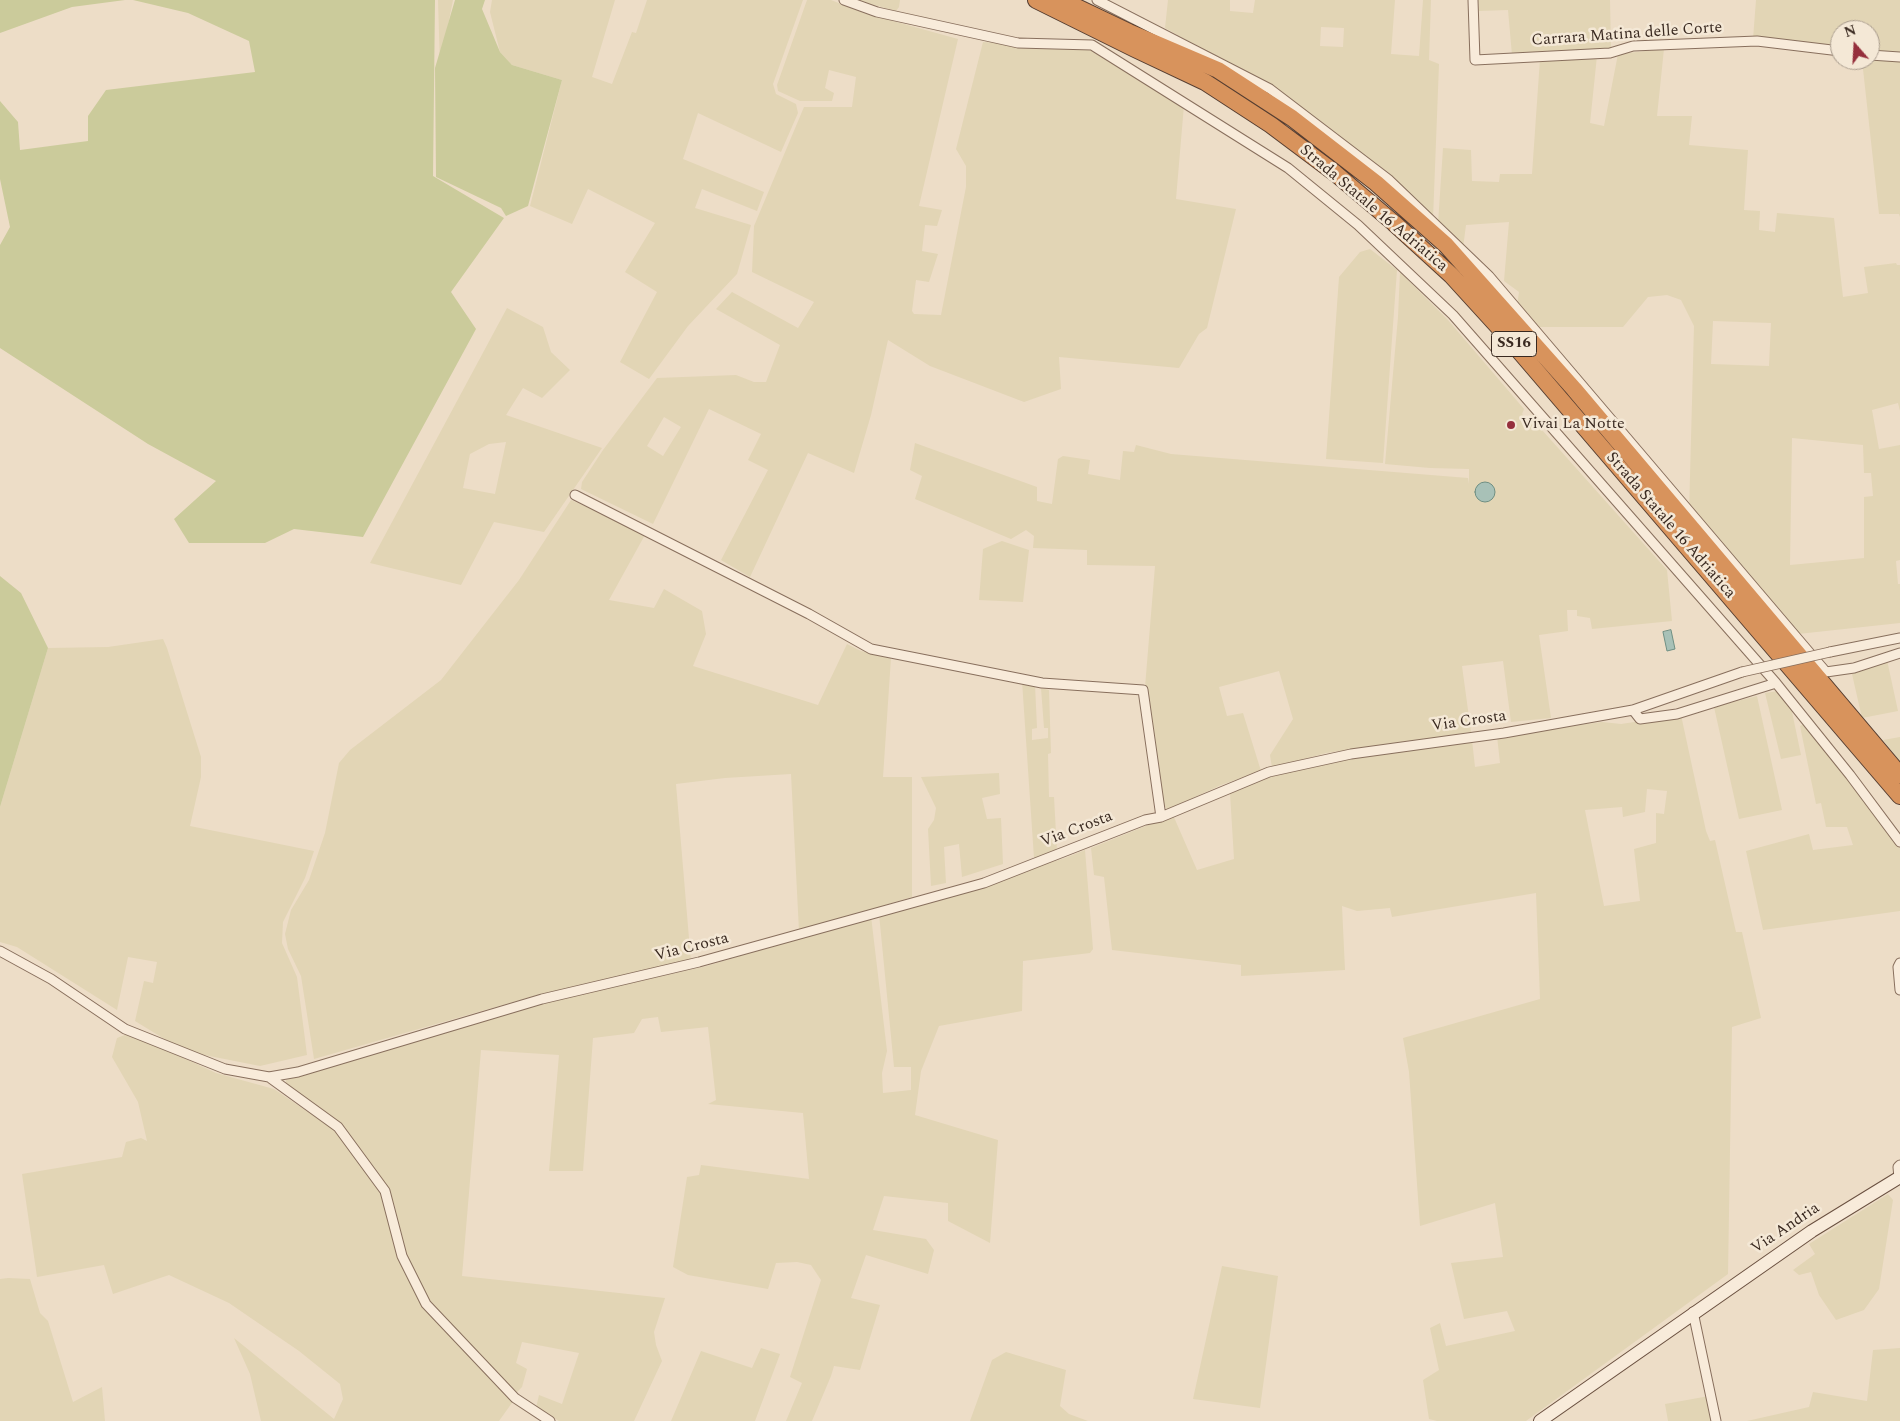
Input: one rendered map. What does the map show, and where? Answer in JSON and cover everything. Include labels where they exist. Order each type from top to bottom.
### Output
[{"type":"highway","name":"Strada Statale 16 Adriatica","points":[[1036,0],[1205,82],[1271,125],[1335,173],[1451,275],[1503,332],[1900,796]]},
{"type":"highway","name":"Strada Statale 16 Adriatica","points":[[1062,0],[1129,32],[1218,70],[1234,80],[1300,124],[1376,184],[1446,246],[1574,388],[1900,775]]},
{"type":"main road","name":"Via Andria","points":[[1540,1421],[1693,1312],[1900,1173]]},
{"type":"street","points":[[844,0],[877,12],[1018,43],[1092,45],[1288,168],[1358,224],[1452,315],[1776,683],[1850,775],[1900,842]]},
{"type":"street","points":[[1097,0],[1270,89],[1388,179],[1489,276],[1826,672],[1854,668],[1900,653]]},
{"type":"street","name":"Carrara Matina delle Corte","points":[[1472,0],[1475,60],[1610,53],[1633,46],[1757,41],[1830,50]]},
{"type":"street","points":[[1880,56],[1900,57]]},
{"type":"street","points":[[575,495],[809,614],[871,649],[1042,683],[1143,690],[1161,817]]},
{"type":"street","name":"Via Crosta","points":[[269,1077],[298,1072],[542,999],[699,962],[984,883],[1145,820],[1161,817],[1269,772],[1351,754],[1504,733],[1633,710],[1742,672],[1900,638]]},
{"type":"street","points":[[1633,710],[1640,719],[1677,714],[1776,683]]},
{"type":"street","points":[[0,951],[52,979],[125,1029],[225,1068],[269,1077],[338,1127],[385,1191],[402,1256],[426,1304],[515,1398],[550,1421]]},
{"type":"street","points":[[1900,963],[1898,967],[1900,990]]},
{"type":"street","points":[[1693,1312],[1716,1421]]},
{"type":"shaded area","points":[[438,0],[453,0],[440,66]]},
{"type":"shaded area","points":[[492,0],[615,0],[592,77],[612,84],[632,32],[636,33],[647,0],[803,0],[773,84],[776,94],[796,104],[798,113],[781,152],[698,113],[683,159],[764,192],[757,211],[702,189],[695,208],[751,225],[737,274],[688,326],[649,379],[620,362],[657,292],[625,272],[655,223],[588,189],[572,224],[530,206],[562,80],[512,65],[500,52],[490,12]]},
{"type":"shaded area","points":[[807,0],[831,0],[864,13],[958,39],[919,206],[942,210],[937,226],[925,225],[922,251],[938,254],[929,282],[916,280],[912,311],[914,314],[941,315],[966,187],[966,166],[956,149],[983,42],[1088,49],[1184,105],[1176,199],[1236,209],[1207,328],[1199,334],[1179,368],[1059,357],[1061,389],[1024,402],[930,366],[888,340],[871,415],[854,473],[808,453],[750,577],[721,560],[768,470],[748,460],[761,434],[709,409],[653,524],[581,489],[582,482],[603,450],[657,378],[736,375],[754,382],[766,382],[780,345],[716,309],[732,292],[798,328],[814,302],[752,272],[754,226],[804,107],[852,107],[856,77],[829,70],[825,88],[834,93],[832,101],[800,101],[778,91],[777,85]],"holes":[[[664,417],[681,427],[663,456],[647,446]]]},
{"type":"shaded area","points":[[856,0],[900,0],[896,11]]},
{"type":"shaded area","points":[[1168,0],[1230,0],[1230,11],[1253,13],[1255,0],[1395,0],[1391,54],[1419,56],[1423,0],[1431,0],[1429,60],[1439,64],[1433,219],[1272,89],[1165,28]],"holes":[[[1321,27],[1344,28],[1343,47],[1320,46]]]},
{"type":"shaded area","points":[[1478,0],[1610,0],[1611,48],[1512,55],[1508,10],[1479,11]]},
{"type":"shaded area","points":[[1756,0],[1900,0],[1900,53],[1880,52],[1880,20],[1830,20],[1830,48],[1753,39]]},
{"type":"shaded area","points":[[1664,49],[1657,116],[1692,116],[1689,145],[1748,150],[1744,210],[1760,211],[1759,230],[1775,232],[1777,213],[1834,218],[1843,297],[1868,293],[1864,267],[1896,263],[1900,265],[1900,411],[1898,403],[1872,410],[1879,449],[1900,445],[1900,560],[1896,561],[1898,584],[1900,584],[1900,623],[1798,634],[1689,514],[1694,326],[1681,300],[1667,295],[1648,297],[1623,327],[1529,327],[1516,314],[1519,292],[1504,281],[1509,222],[1466,225],[1463,248],[1438,224],[1443,148],[1471,150],[1472,181],[1499,182],[1500,174],[1532,174],[1540,59],[1597,56],[1590,123],[1604,126],[1618,54]],"holes":[[[1713,321],[1771,323],[1769,366],[1711,364]],[[1792,438],[1863,445],[1864,473],[1871,473],[1873,496],[1864,497],[1864,558],[1790,565]]]},
{"type":"shaded area","points":[[1880,58],[1900,59],[1900,217],[1899,214],[1879,214],[1863,70],[1880,70]]},
{"type":"shaded area","points":[[1370,249],[1397,270],[1383,463],[1326,459],[1339,277],[1360,252]]},
{"type":"shaded area","points":[[1400,272],[1448,320],[1524,409],[1522,414],[1529,421],[1534,421],[1667,570],[1672,621],[1592,629],[1590,618],[1577,616],[1577,610],[1567,610],[1568,631],[1539,635],[1551,718],[1511,722],[1503,661],[1462,666],[1471,732],[1326,753],[1272,768],[1270,755],[1293,719],[1279,671],[1219,687],[1227,716],[1243,713],[1261,771],[1221,785],[1167,810],[1162,801],[1145,687],[1155,566],[1087,565],[1087,550],[1033,548],[1034,536],[1026,530],[1011,539],[915,499],[922,476],[910,470],[915,443],[1037,487],[1037,501],[1052,504],[1058,459],[1063,456],[1090,460],[1088,474],[1120,480],[1123,451],[1134,452],[1136,445],[1171,454],[1468,478],[1469,484],[1469,469],[1385,464],[1398,317]]},
{"type":"shaded area","points":[[507,308],[543,327],[551,352],[570,370],[542,398],[523,388],[506,415],[602,448],[544,532],[494,522],[461,585],[370,563]],"holes":[[[506,442],[495,494],[463,488],[470,454],[489,444]]]},
{"type":"shaded area","points":[[1485,482],[1492,485],[1495,492],[1492,499],[1485,502],[1478,499],[1475,492],[1478,485]]},
{"type":"shaded area","points":[[571,500],[646,533],[609,600],[654,608],[664,589],[702,611],[706,634],[693,666],[818,705],[847,644],[861,651],[891,658],[883,777],[912,777],[912,897],[799,931],[791,774],[725,778],[676,784],[691,962],[534,996],[314,1059],[301,976],[288,949],[285,934],[291,910],[309,880],[325,833],[339,763],[350,750],[441,680],[519,580]]},
{"type":"shaded area","points":[[1002,541],[1029,550],[1023,602],[979,600],[983,549]]},
{"type":"shaded area","points":[[1671,630],[1675,649],[1667,651],[1663,632]]},
{"type":"shaded area","points":[[163,639],[201,757],[201,777],[190,826],[314,851],[305,878],[283,922],[282,943],[297,977],[307,1055],[260,1066],[184,1051],[135,1021],[144,981],[153,983],[157,962],[128,957],[117,1010],[17,947],[0,942],[0,807],[48,648],[108,647]]},
{"type":"shaded area","points":[[1887,660],[1898,711],[1862,718],[1852,674]]},
{"type":"shaded area","points":[[1022,681],[1035,685],[1037,728],[1032,729],[1032,740],[1048,738],[1048,728],[1044,728],[1041,688],[1049,690],[1051,753],[1048,754],[1049,797],[1054,797],[1057,851],[1034,858]]},
{"type":"shaded area","points":[[1778,691],[1791,707],[1801,755],[1781,759],[1765,693]]},
{"type":"shaded area","points":[[1757,696],[1782,810],[1739,819],[1714,707]]},
{"type":"shaded area","points":[[1681,715],[1706,831],[1710,841],[1715,840],[1736,932],[1742,932],[1761,1018],[1732,1027],[1728,1274],[1526,1421],[1437,1421],[1429,1419],[1423,1380],[1439,1370],[1430,1328],[1440,1323],[1446,1346],[1515,1331],[1507,1311],[1464,1319],[1451,1263],[1503,1257],[1495,1203],[1420,1226],[1409,1072],[1403,1038],[1540,999],[1536,893],[1392,917],[1390,908],[1357,911],[1342,906],[1345,970],[1241,976],[1241,965],[1112,950],[1104,877],[1094,875],[1091,848],[1173,815],[1197,870],[1234,859],[1230,793],[1282,772],[1370,754],[1472,740],[1475,767],[1500,763],[1497,736],[1602,722],[1621,724]],"holes":[[[1647,789],[1667,791],[1664,814],[1656,813],[1656,843],[1634,849],[1640,901],[1604,906],[1585,810],[1622,807],[1623,817],[1645,812]]]},
{"type":"shaded area","points":[[1804,724],[1900,846],[1900,911],[1763,930],[1746,851],[1809,834],[1813,850],[1853,845],[1847,827],[1826,827],[1821,803],[1816,804],[1800,726]]},
{"type":"shaded area","points":[[1900,737],[1900,762],[1883,740]]},
{"type":"shaded area","points":[[999,773],[1000,794],[982,798],[987,819],[1001,818],[1003,864],[962,877],[959,844],[944,847],[946,883],[931,886],[928,829],[934,820],[936,808],[921,777]]},
{"type":"shaded area","points":[[1085,850],[1093,949],[1090,953],[1023,961],[1022,1011],[939,1026],[921,1071],[915,1115],[998,1140],[990,1243],[948,1221],[948,1203],[884,1196],[873,1230],[926,1239],[934,1250],[928,1274],[866,1255],[851,1298],[880,1305],[860,1370],[834,1366],[812,1421],[786,1421],[802,1383],[790,1377],[821,1280],[811,1265],[797,1262],[776,1263],[768,1289],[688,1275],[673,1267],[687,1177],[699,1175],[701,1165],[809,1179],[803,1113],[708,1104],[716,1100],[708,1027],[661,1032],[658,1017],[642,1019],[634,1033],[593,1038],[583,1171],[549,1171],[559,1055],[481,1050],[462,1276],[665,1298],[654,1332],[656,1345],[662,1361],[634,1421],[559,1421],[536,1408],[539,1395],[562,1404],[579,1353],[522,1342],[516,1363],[527,1369],[522,1387],[516,1393],[447,1322],[422,1290],[410,1268],[394,1204],[360,1149],[339,1124],[286,1089],[286,1080],[536,1004],[707,966],[871,916],[887,1051],[882,1073],[883,1093],[911,1090],[911,1067],[894,1067],[879,914],[1065,858]]},
{"type":"shaded area","points":[[130,1033],[216,1073],[274,1089],[336,1131],[382,1193],[391,1213],[403,1270],[416,1294],[514,1400],[499,1421],[261,1421],[250,1374],[234,1338],[334,1419],[343,1399],[340,1384],[299,1351],[229,1303],[169,1275],[113,1294],[104,1265],[37,1277],[22,1174],[122,1157],[126,1142],[141,1138],[147,1141],[138,1102],[112,1057],[117,1038]]},
{"type":"shaded area","points":[[1888,1194],[1893,1200],[1879,1289],[1864,1310],[1836,1320],[1819,1295],[1811,1272],[1799,1275],[1793,1270],[1815,1254],[1809,1244]]},
{"type":"shaded area","points":[[1222,1266],[1278,1276],[1260,1408],[1193,1399]]},
{"type":"shaded area","points":[[0,1279],[30,1279],[40,1313],[48,1321],[73,1402],[102,1387],[105,1421],[0,1421]]},
{"type":"shaded area","points":[[761,1348],[780,1354],[755,1421],[671,1421],[701,1351],[752,1368]]},
{"type":"shaded area","points":[[1900,1348],[1900,1421],[1747,1421],[1809,1407],[1813,1392],[1867,1401],[1873,1350]]},
{"type":"shaded area","points":[[1006,1352],[1066,1370],[1060,1406],[1069,1414],[1088,1421],[970,1421],[992,1360]]},
{"type":"shaded area","points":[[1709,1396],[1713,1421],[1668,1421],[1665,1404]]},
{"type":"green space","points":[[0,0],[125,0],[72,7],[0,33]]},
{"type":"green space","points":[[133,0],[435,0],[433,176],[504,218],[451,292],[476,329],[363,537],[294,529],[265,543],[189,543],[174,519],[216,481],[148,444],[0,348],[0,245],[10,227],[0,179],[0,101],[18,122],[20,150],[88,141],[88,116],[106,90],[255,72],[249,41],[188,13]]},
{"type":"green space","points":[[455,0],[485,0],[482,9],[500,52],[512,65],[562,80],[528,206],[506,216],[501,208],[436,177],[435,68]]},
{"type":"green space","points":[[0,576],[21,593],[48,648],[0,807]]},
{"type":"place","name":"Vivai La Notte","points":[[1511,425]]}]
